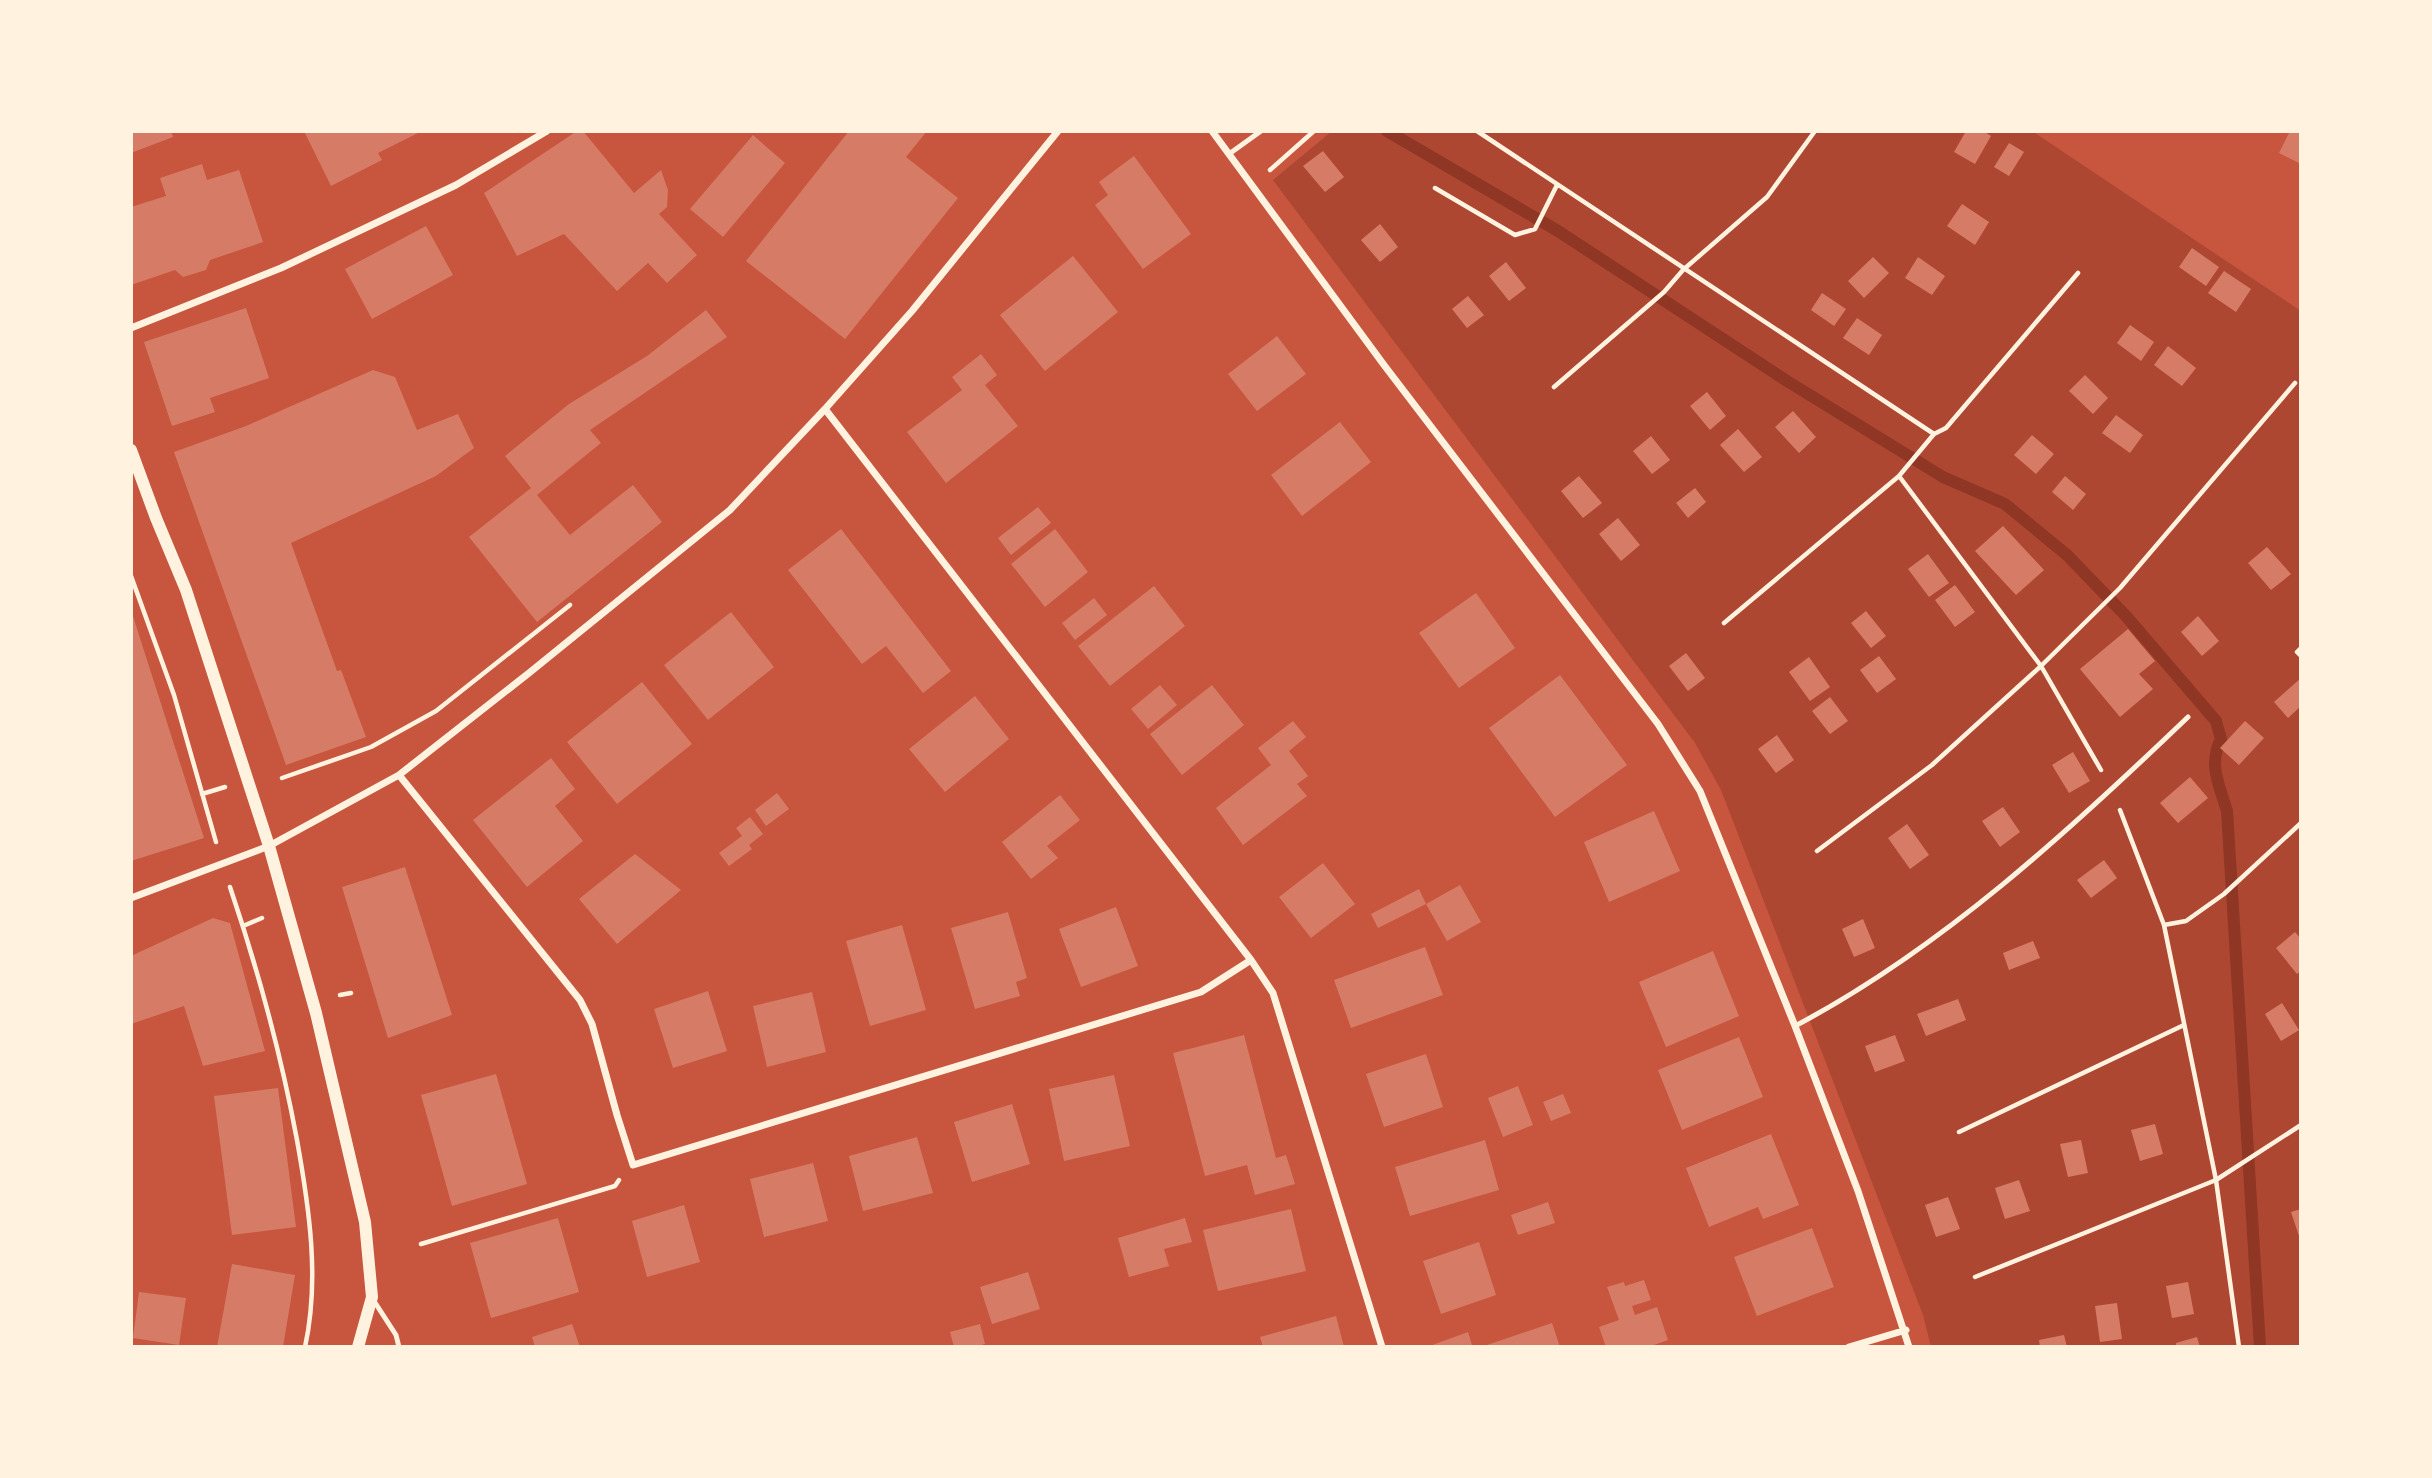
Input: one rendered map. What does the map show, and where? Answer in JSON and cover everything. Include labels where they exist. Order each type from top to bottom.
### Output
[{"type":"street","points":[[131,328],[281,268],[456,184],[547,131]]},
{"type":"street","points":[[131,898],[269,846],[399,775],[730,510],[912,311],[1058,131]]},
{"type":"street","points":[[1212,131],[1384,365],[1658,724],[1700,791],[1796,1026],[1858,1191],[1906,1330],[1909,1347]]},
{"type":"street","points":[[825,409],[1251,960],[1273,993],[1382,1347]]},
{"type":"street","points":[[131,450],[186,590],[269,846],[318,1023],[365,1222],[372,1297],[358,1347]]},
{"type":"street","points":[[399,775],[580,1000],[592,1024],[633,1165],[1200,992],[1251,960]]},
{"type":"street","points":[[1849,1347],[1906,1330]]},
{"type":"lane","points":[[1229,154],[1261,131]]},
{"type":"lane","points":[[1796,1026],[1845,999],[1955,922],[2112,790],[2188,717]]},
{"type":"lane","points":[[372,1297],[396,1335],[399,1347]]},
{"type":"path","points":[[1252,186],[1314,131]]},
{"type":"path","points":[[1477,131],[1934,434]]},
{"type":"path","points":[[1554,387],[1664,292],[1683,270],[1767,197],[1815,131]]},
{"type":"path","points":[[1435,188],[1516,235],[1535,229],[1558,185]]},
{"type":"path","points":[[1724,622],[1899,477],[1934,434],[1946,428],[2078,273]]},
{"type":"path","points":[[1817,851],[1932,765],[2041,666],[2119,588],[2295,383]]},
{"type":"path","points":[[1899,477],[2041,666],[2112,790],[2164,925],[2216,1180],[2239,1347]]},
{"type":"path","points":[[131,576],[174,695],[283,1065],[308,1200],[312,1265],[309,1329],[305,1347]]},
{"type":"path","points":[[282,778],[371,747],[436,710],[569,605]]},
{"type":"path","points":[[2301,648],[2297,652],[2301,656]]},
{"type":"path","points":[[2164,925],[2186,921],[2224,894],[2301,824]]},
{"type":"path","points":[[340,995],[351,993]]},
{"type":"path","points":[[1959,1132],[2184,1025]]},
{"type":"path","points":[[1975,1277],[2216,1180],[2301,1125]]},
{"type":"path","points":[[421,1244],[615,1186]]},
{"type":"shaded area","points":[[1332,131],[2032,131],[2301,311],[2301,1347],[1931,1347],[1923,1315],[1721,790],[1695,743],[1273,180]]},
{"type":"building","points":[[131,131],[171,131],[173,137],[131,153]]},
{"type":"building","points":[[304,131],[422,131],[378,153],[382,160],[331,186]]},
{"type":"building","points":[[577,131],[583,131],[634,193],[661,170],[668,190],[667,207],[659,214],[697,255],[667,283],[648,263],[617,291],[564,234],[517,256],[484,193]]},
{"type":"building","points":[[849,131],[927,131],[906,157],[958,198],[845,339],[746,261]]},
{"type":"building","points":[[1966,131],[1983,131],[1991,136],[1975,164],[1954,152]]},
{"type":"building","points":[[2290,131],[2301,131],[2301,164],[2279,153]]},
{"type":"building","points":[[753,135],[785,163],[723,237],[690,209]]},
{"type":"building","points":[[2009,143],[2024,152],[2009,176],[1994,167]]},
{"type":"building","points":[[1323,151],[1344,177],[1325,192],[1303,166]]},
{"type":"building","points":[[1134,156],[1191,234],[1143,269],[1095,205],[1108,195],[1099,182]]},
{"type":"building","points":[[202,164],[207,180],[239,170],[263,242],[210,260],[206,270],[183,277],[175,270],[131,285],[131,207],[166,196],[160,178]]},
{"type":"building","points":[[1962,204],[1989,222],[1975,245],[1947,226]]},
{"type":"building","points":[[1380,224],[1398,247],[1380,262],[1361,240]]},
{"type":"building","points":[[426,226],[453,275],[372,319],[345,269]]},
{"type":"building","points":[[2192,248],[2219,267],[2206,286],[2179,267]]},
{"type":"building","points":[[1073,256],[1118,312],[1045,371],[1000,315]]},
{"type":"building","points":[[1873,257],[1889,273],[1864,298],[1848,281]]},
{"type":"building","points":[[1918,257],[1945,276],[1932,295],[1905,278]]},
{"type":"building","points":[[1506,262],[1526,288],[1509,301],[1489,276]]},
{"type":"building","points":[[2224,271],[2251,289],[2236,312],[2208,293]]},
{"type":"building","points":[[1822,293],[1846,309],[1834,326],[1811,310]]},
{"type":"building","points":[[1468,296],[1484,315],[1467,328],[1452,309]]},
{"type":"building","points":[[246,308],[269,378],[210,398],[215,412],[172,426],[144,342]]},
{"type":"building","points":[[706,310],[727,337],[590,430],[601,443],[537,495],[570,535],[633,485],[662,522],[537,622],[469,537],[531,488],[505,456],[569,404],[647,356]]},
{"type":"building","points":[[1857,318],[1882,335],[1869,355],[1843,338]]},
{"type":"building","points":[[2130,325],[2154,342],[2141,361],[2117,343]]},
{"type":"building","points":[[1277,336],[1306,374],[1257,411],[1228,374]]},
{"type":"building","points":[[2168,346],[2196,368],[2182,386],[2154,365]]},
{"type":"building","points":[[981,354],[997,375],[985,385],[1018,426],[946,483],[907,432],[962,390],[952,377]]},
{"type":"building","points":[[373,370],[395,377],[417,430],[458,414],[474,448],[436,476],[291,543],[337,671],[341,670],[366,737],[286,765],[174,452],[246,426]]},
{"type":"building","points":[[2085,375],[2108,398],[2093,414],[2069,391]]},
{"type":"building","points":[[1707,392],[1726,416],[1710,430],[1690,406]]},
{"type":"building","points":[[1793,411],[1816,437],[1799,453],[1775,427]]},
{"type":"building","points":[[2116,415],[2143,435],[2130,453],[2102,433]]},
{"type":"building","points":[[1340,422],[1371,462],[1302,516],[1271,475]]},
{"type":"building","points":[[1738,429],[1762,457],[1744,472],[1720,445]]},
{"type":"building","points":[[2032,435],[2054,454],[2036,474],[2014,455]]},
{"type":"building","points":[[1651,436],[1670,460],[1652,474],[1633,451]]},
{"type":"building","points":[[1579,476],[1602,503],[1583,518],[1561,491]]},
{"type":"building","points":[[2065,476],[2086,494],[2073,510],[2052,492]]},
{"type":"building","points":[[1695,488],[1706,502],[1688,518],[1676,503]]},
{"type":"building","points":[[1038,507],[1051,523],[1011,555],[998,538]]},
{"type":"building","points":[[1618,518],[1640,545],[1621,561],[1599,534]]},
{"type":"building","points":[[2003,526],[2044,570],[2016,595],[1975,551]]},
{"type":"building","points":[[841,529],[951,671],[923,693],[886,646],[862,664],[788,570]]},
{"type":"building","points":[[1055,529],[1088,572],[1045,607],[1011,564]]},
{"type":"building","points":[[2267,547],[2291,574],[2271,590],[2248,563]]},
{"type":"building","points":[[1928,554],[1949,583],[1929,597],[1908,569]]},
{"type":"building","points":[[1955,585],[1975,612],[1955,627],[1935,600]]},
{"type":"building","points":[[1154,586],[1185,626],[1110,686],[1078,646]]},
{"type":"building","points":[[1476,593],[1515,648],[1459,688],[1419,633]]},
{"type":"building","points":[[1094,598],[1107,615],[1075,640],[1062,623]]},
{"type":"building","points":[[131,610],[204,838],[131,861]]},
{"type":"building","points":[[1866,611],[1886,636],[1871,648],[1851,623]]},
{"type":"building","points":[[731,612],[774,667],[708,720],[664,665]]},
{"type":"building","points":[[2198,616],[2219,641],[2202,656],[2181,632]]},
{"type":"building","points":[[2128,629],[2155,661],[2139,674],[2153,689],[2120,717],[2080,669]]},
{"type":"building","points":[[1686,653],[1705,678],[1688,691],[1669,666]]},
{"type":"building","points":[[1879,656],[1896,679],[1877,693],[1860,670]]},
{"type":"building","points":[[1809,657],[1830,687],[1810,701],[1789,672]]},
{"type":"building","points":[[1560,675],[1627,765],[1555,817],[1489,728]]},
{"type":"building","points":[[2301,678],[2301,706],[2288,718],[2274,702]]},
{"type":"building","points":[[642,682],[692,744],[617,804],[567,742]]},
{"type":"building","points":[[1160,685],[1177,705],[1148,729],[1131,709]]},
{"type":"building","points":[[1212,685],[1244,725],[1182,775],[1150,734]]},
{"type":"building","points":[[975,696],[1009,739],[945,792],[909,749]]},
{"type":"building","points":[[1830,697],[1848,721],[1830,734],[1812,711]]},
{"type":"building","points":[[1293,721],[1306,737],[1289,751],[1308,776],[1297,784],[1307,796],[1243,845],[1216,808],[1271,765],[1258,748]]},
{"type":"building","points":[[2245,721],[2264,738],[2239,765],[2220,748]]},
{"type":"building","points":[[1777,735],[1794,760],[1776,773],[1758,749]]},
{"type":"building","points":[[2073,752],[2090,781],[2069,793],[2052,765]]},
{"type":"building","points":[[551,758],[575,789],[555,806],[583,841],[527,887],[473,820]]},
{"type":"building","points":[[2190,777],[2208,798],[2178,823],[2160,803]]},
{"type":"building","points":[[777,793],[789,809],[766,826],[755,810]]},
{"type":"building","points":[[1060,795],[1080,820],[1047,846],[1058,858],[1031,879],[1002,842]]},
{"type":"building","points":[[2003,807],[2020,832],[2000,847],[1982,821]]},
{"type":"building","points":[[1654,811],[1680,871],[1609,902],[1584,842]]},
{"type":"building","points":[[750,817],[763,834],[749,845],[752,849],[729,866],[719,853],[742,836],[736,828]]},
{"type":"building","points":[[1907,824],[1929,855],[1910,869],[1888,838]]},
{"type":"building","points":[[635,854],[681,890],[617,944],[579,899]]},
{"type":"building","points":[[2104,860],[2117,878],[2091,898],[2077,880]]},
{"type":"building","points":[[1323,863],[1355,904],[1311,938],[1279,897]]},
{"type":"building","points":[[405,867],[452,1015],[388,1038],[342,887]]},
{"type":"building","points":[[1460,885],[1481,922],[1447,941],[1426,904]]},
{"type":"building","points":[[1419,889],[1426,904],[1378,928],[1371,914]]},
{"type":"building","points":[[1116,907],[1138,966],[1081,987],[1059,929]]},
{"type":"building","points":[[1008,912],[1027,978],[1016,982],[1020,996],[975,1009],[951,928]]},
{"type":"building","points":[[213,918],[230,923],[265,1051],[203,1066],[184,1006],[131,1024],[131,956]]},
{"type":"building","points":[[1863,919],[1875,948],[1854,957],[1842,929]]},
{"type":"building","points":[[902,925],[926,1010],[870,1026],[846,941]]},
{"type":"building","points":[[2295,932],[2301,939],[2301,971],[2297,974],[2276,948]]},
{"type":"building","points":[[2033,941],[2040,958],[2009,970],[2003,953]]},
{"type":"building","points":[[1425,947],[1443,995],[1351,1028],[1334,980]]},
{"type":"building","points":[[1713,951],[1739,1016],[1666,1047],[1639,982]]},
{"type":"building","points":[[708,991],[727,1051],[673,1068],[654,1009]]},
{"type":"building","points":[[812,992],[826,1052],[767,1067],[753,1006]]},
{"type":"building","points":[[1958,999],[1966,1020],[1926,1036],[1917,1014]]},
{"type":"building","points":[[2282,1003],[2299,1030],[2281,1041],[2265,1014]]},
{"type":"building","points":[[1244,1035],[1276,1158],[1286,1155],[1295,1184],[1255,1195],[1247,1165],[1205,1176],[1173,1053]]},
{"type":"building","points":[[1895,1035],[1905,1061],[1875,1072],[1865,1046]]},
{"type":"building","points":[[1739,1037],[1763,1097],[1682,1130],[1658,1070]]},
{"type":"building","points":[[1426,1054],[1443,1107],[1384,1127],[1366,1074]]},
{"type":"building","points":[[496,1074],[527,1184],[452,1206],[421,1095]]},
{"type":"building","points":[[1114,1075],[1130,1146],[1064,1161],[1049,1089]]},
{"type":"building","points":[[1518,1086],[1533,1125],[1503,1137],[1488,1098]]},
{"type":"building","points":[[278,1088],[296,1227],[232,1235],[214,1096]]},
{"type":"building","points":[[1563,1094],[1571,1113],[1551,1121],[1543,1102]]},
{"type":"building","points":[[1012,1104],[1030,1164],[972,1182],[954,1122]]},
{"type":"building","points":[[2155,1124],[2163,1154],[2140,1161],[2131,1130]]},
{"type":"building","points":[[1771,1134],[1799,1205],[1763,1219],[1758,1207],[1709,1227],[1686,1168]]},
{"type":"building","points":[[917,1137],[933,1193],[863,1211],[849,1156]]},
{"type":"building","points":[[1485,1140],[1499,1190],[1410,1216],[1395,1167]]},
{"type":"building","points":[[2081,1140],[2088,1173],[2068,1177],[2060,1144]]},
{"type":"building","points":[[813,1163],[828,1221],[764,1237],[750,1179]]},
{"type":"building","points":[[2019,1180],[2030,1211],[2005,1219],[1995,1188]]},
{"type":"building","points":[[1948,1197],[1960,1229],[1936,1237],[1925,1205]]},
{"type":"building","points":[[1548,1202],[1555,1223],[1518,1235],[1511,1215]]},
{"type":"building","points":[[684,1205],[700,1262],[647,1277],[632,1221]]},
{"type":"building","points":[[1291,1209],[1306,1271],[1218,1291],[1203,1230]]},
{"type":"building","points":[[2301,1209],[2301,1239],[2300,1239],[2291,1212]]},
{"type":"building","points":[[558,1218],[579,1292],[491,1318],[470,1243]]},
{"type":"building","points":[[1185,1218],[1192,1242],[1164,1249],[1169,1266],[1129,1277],[1118,1238]]},
{"type":"building","points":[[1812,1228],[1834,1287],[1757,1316],[1734,1257]]},
{"type":"building","points":[[1479,1242],[1496,1295],[1441,1314],[1423,1261]]},
{"type":"building","points":[[232,1264],[295,1275],[283,1347],[217,1347]]},
{"type":"building","points":[[1028,1272],[1040,1309],[992,1324],[980,1287]]},
{"type":"building","points":[[1644,1280],[1651,1300],[1632,1306],[1635,1315],[1657,1307],[1668,1340],[1648,1347],[1606,1347],[1599,1327],[1619,1320],[1607,1287],[1624,1282],[1625,1286]]},
{"type":"building","points":[[2188,1282],[2194,1314],[2172,1318],[2166,1286]]},
{"type":"building","points":[[139,1292],[186,1298],[179,1345],[133,1338]]},
{"type":"building","points":[[2117,1303],[2122,1339],[2100,1342],[2095,1306]]},
{"type":"building","points":[[1336,1316],[1344,1347],[1263,1347],[1260,1337]]},
{"type":"building","points":[[1552,1323],[1560,1347],[1484,1347],[1484,1346]]},
{"type":"building","points":[[572,1324],[580,1347],[535,1347],[532,1337]]},
{"type":"building","points":[[980,1324],[985,1344],[954,1347],[950,1332]]},
{"type":"building","points":[[1468,1332],[1472,1345],[1427,1347]]},
{"type":"building","points":[[2064,1335],[2067,1347],[2040,1347],[2039,1340]]},
{"type":"building","points":[[2197,1337],[2200,1347],[2176,1347],[2176,1343]]},
{"type":"waterway","points":[[1387,131],[1558,231],[1787,381],[1943,477],[2005,504],[2067,555],[2126,616],[2216,721],[2221,739],[2215,766],[2227,811],[2260,1347]]}]
